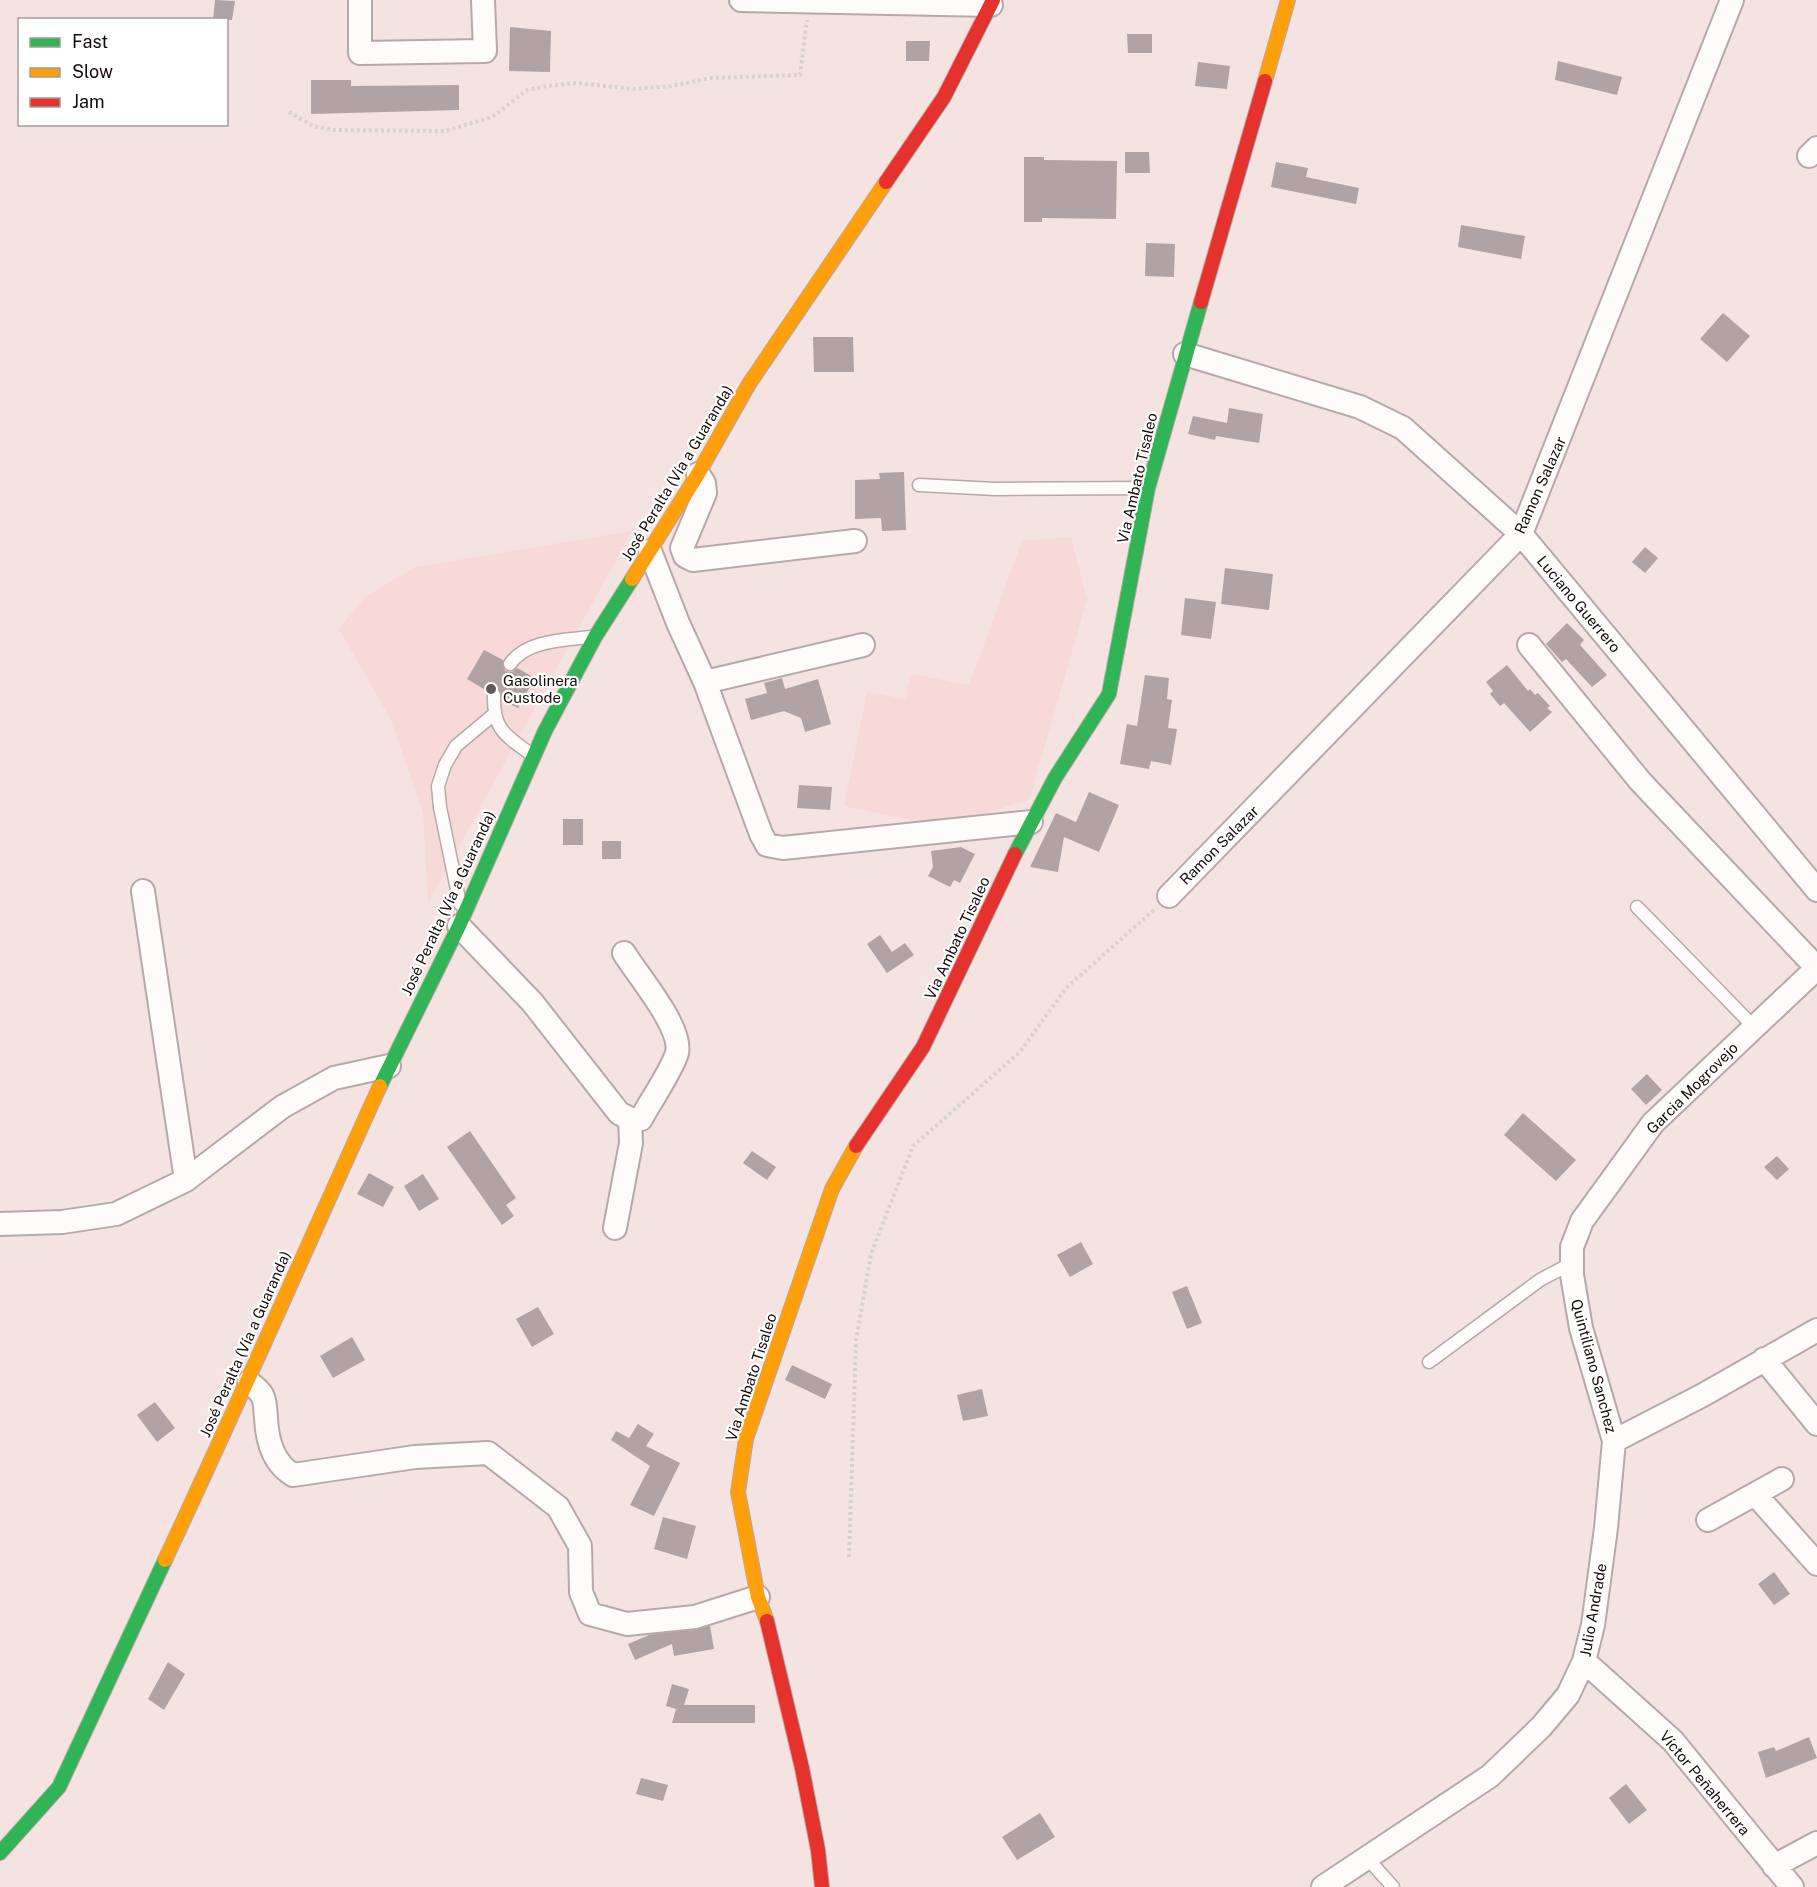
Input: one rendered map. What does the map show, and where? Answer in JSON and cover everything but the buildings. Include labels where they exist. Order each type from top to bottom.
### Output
[{"type":"main road","name":"Via Ambato Tisaleo","points":[[822,1887],[818,1850],[802,1768],[773,1636],[758,1597],[738,1492],[746,1439],[832,1189],[865,1130],[923,1047],[1031,822],[1055,778],[1109,694],[1148,488],[1288,0]]},
{"type":"main road","name":"José Peralta (Vía a Guaranda)","points":[[0,1854],[59,1787],[249,1382],[267,1334],[389,1065],[461,921],[534,756],[595,637],[698,474],[749,384],[944,97],[992,2]]},
{"type":"street","points":[[360,0],[360,53],[485,51],[483,0]]},
{"type":"street","points":[[741,0],[992,2]]},
{"type":"street","name":"Ramon Salazar","points":[[1169,896],[1521,534],[1732,0]]},
{"type":"street","name":"Luciano Guerrero","points":[[1185,354],[1360,407],[1403,428],[1521,534],[1817,890]]},
{"type":"street","points":[[698,474],[704,483],[705,493],[682,548],[685,556],[693,560],[855,541]]},
{"type":"street","points":[[650,551],[678,623],[705,682],[767,845],[783,848],[1031,822]]},
{"type":"street","points":[[705,682],[863,645]]},
{"type":"street","points":[[1529,645],[1640,781],[1817,968]]},
{"type":"street","points":[[143,891],[186,1180]]},
{"type":"street","points":[[461,921],[532,1002],[619,1113],[630,1119],[641,1119],[676,1054],[677,1041],[674,1026],[624,953]]},
{"type":"street","name":"Garcia Mogrovejo","points":[[1582,1221],[1653,1123],[1817,968]]},
{"type":"street","points":[[0,1224],[62,1222],[116,1214],[186,1180],[282,1107],[334,1078],[389,1065]]},
{"type":"street","points":[[615,1228],[631,1143],[630,1119]]},
{"type":"street","name":"Quintiliano Sanchez","points":[[1582,1221],[1572,1247],[1581,1328],[1614,1441]]},
{"type":"street","points":[[1614,1441],[1702,1395],[1817,1330]]},
{"type":"street","points":[[1764,1359],[1817,1424]]},
{"type":"street","points":[[249,1382],[261,1394],[266,1405],[267,1434],[274,1455],[282,1468],[293,1475],[415,1457],[488,1453],[558,1507],[580,1545],[581,1592],[590,1614],[627,1624],[695,1617],[758,1597]]},
{"type":"street","name":"Julio Andrade","points":[[1323,1887],[1490,1776],[1542,1726],[1568,1695],[1584,1661],[1593,1625],[1606,1528],[1614,1441]]},
{"type":"street","points":[[1708,1520],[1782,1479]]},
{"type":"street","points":[[1755,1494],[1817,1564]]},
{"type":"street","name":"Víctor Peñaherrera","points":[[1584,1661],[1673,1741],[1792,1887]]},
{"type":"street","points":[[1774,1866],[1817,1844]]},
{"type":"lane","points":[[920,485],[995,489],[1148,488]]},
{"type":"lane","points":[[510,664],[515,656],[534,646],[595,637]]},
{"type":"lane","points":[[494,695],[493,715],[502,733],[534,756]]},
{"type":"lane","points":[[461,921],[438,786],[445,765],[456,747],[493,715]]},
{"type":"lane","points":[[1637,907],[1754,1027]]},
{"type":"lane","points":[[1429,1362],[1540,1280],[1572,1263]]},
{"type":"lane","points":[[1366,1858],[1393,1887]]},
{"type":"path","points":[[289,112],[313,126],[333,130],[445,131],[492,117],[527,90],[549,86],[576,83],[635,89],[670,86],[711,78],[800,75],[809,0]]},
{"type":"path","points":[[849,1557],[856,1341],[871,1254],[913,1146],[1020,1052],[1066,988],[1169,896]]},
{"type":"shaded area","points":[[632,531],[428,903],[423,813],[391,720],[339,629],[365,597],[415,567]]},
{"type":"shaded area","points":[[1071,537],[1087,600],[1029,800],[941,826],[844,806],[867,692],[905,699],[911,674],[969,685],[1022,541]]},
{"type":"traffic: fast","points":[[1015,854],[1055,778],[1109,694],[1148,488],[1201,302]]},
{"type":"traffic: fast","points":[[380,1086],[459,926],[545,731],[595,637],[632,579]]},
{"type":"traffic: fast","points":[[0,1853],[59,1787],[165,1560]]},
{"type":"traffic: slow","points":[[1265,81],[1288,0]]},
{"type":"traffic: slow","points":[[632,579],[698,474],[749,384],[886,182]]},
{"type":"traffic: slow","points":[[165,1560],[380,1086]]},
{"type":"traffic: slow","points":[[767,1621],[758,1597],[738,1492],[746,1439],[832,1189],[856,1146]]},
{"type":"traffic: jam","points":[[886,182],[944,97],[993,0]]},
{"type":"traffic: jam","points":[[1201,302],[1265,81]]},
{"type":"traffic: jam","points":[[856,1146],[923,1047],[1015,854]]},
{"type":"traffic: jam","points":[[767,1621],[802,1768],[818,1850],[822,1887]]},
{"type":"place","name":"Gasolinera Custode","points":[[491,689]]}]
